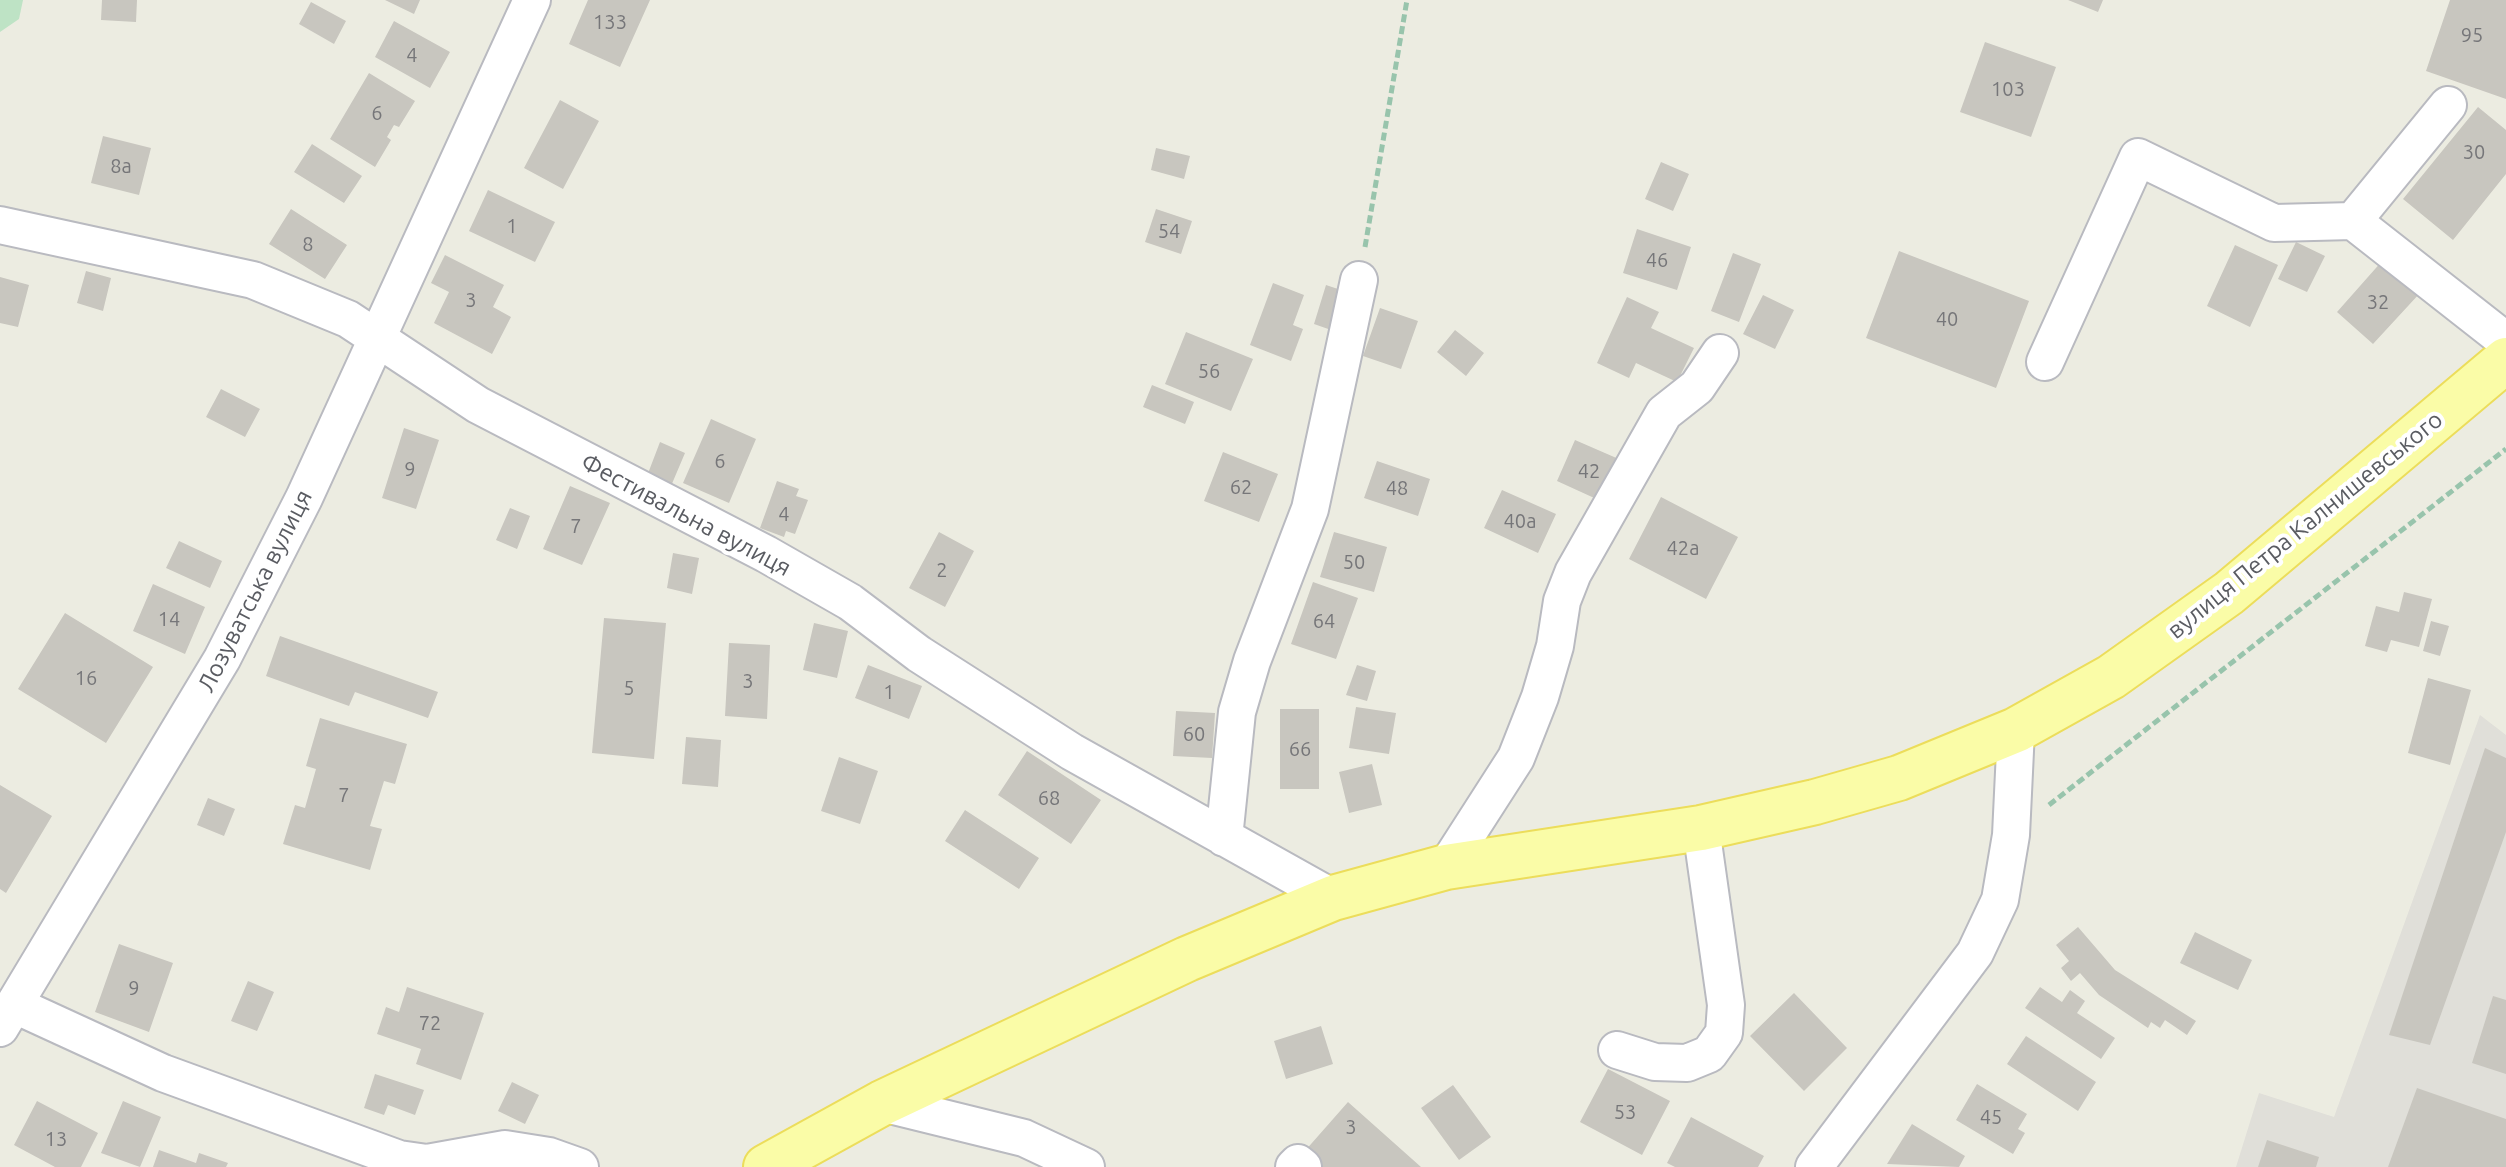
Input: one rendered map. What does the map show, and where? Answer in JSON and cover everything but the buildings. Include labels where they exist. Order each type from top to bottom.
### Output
[{"type":"main road","name":"вулиця Петра Калнишевського","points":[[766,1167],[882,1103],[1187,959],[1333,898],[1446,867],[1701,828],[1815,802],[1899,778],[2016,730],[2111,677],[2229,593],[2506,360]]},
{"type":"street","name":"Лозуватська вулиця","points":[[7,1016],[222,659],[304,498],[532,0]]},
{"type":"street","points":[[2353,221],[2448,105]]},
{"type":"street","points":[[2045,362],[2138,157],[2274,223],[2353,221],[2506,341]]},
{"type":"street","name":"Фестивальна вулиця","points":[[0,225],[253,280],[348,319],[478,405],[766,554],[850,602],[919,654],[1072,752],[1333,898]]},
{"type":"street","points":[[1224,838],[1237,712],[1252,661],[1310,509],[1359,280]]},
{"type":"street","points":[[1446,867],[1516,758],[1544,684],[1555,646],[1562,601],[1573,573],[1664,413],[1697,387],[1720,353]]},
{"type":"street","points":[[1814,1167],[1975,953],[2000,900],[2011,835],[2016,730]]},
{"type":"street","points":[[1617,1050],[1655,1062],[1687,1063],[1709,1054],[1724,1033],[1726,1005],[1701,828]]},
{"type":"street","points":[[7,1016],[399,1159],[427,1163],[505,1149],[549,1156],[580,1167]]},
{"type":"street","points":[[882,1103],[1024,1138],[1086,1167]]},
{"type":"street","points":[[1294,1167],[1298,1163],[1303,1167]]},
{"type":"path","points":[[1359,280],[1407,0]]},
{"type":"path","points":[[2011,835],[2506,449]]},
{"type":"shaded area","points":[[2480,715],[2506,735],[2506,1167],[2236,1167],[2259,1093],[2334,1117]]},
{"type":"green space","points":[[0,0],[23,0],[19,19],[0,32]]}]
